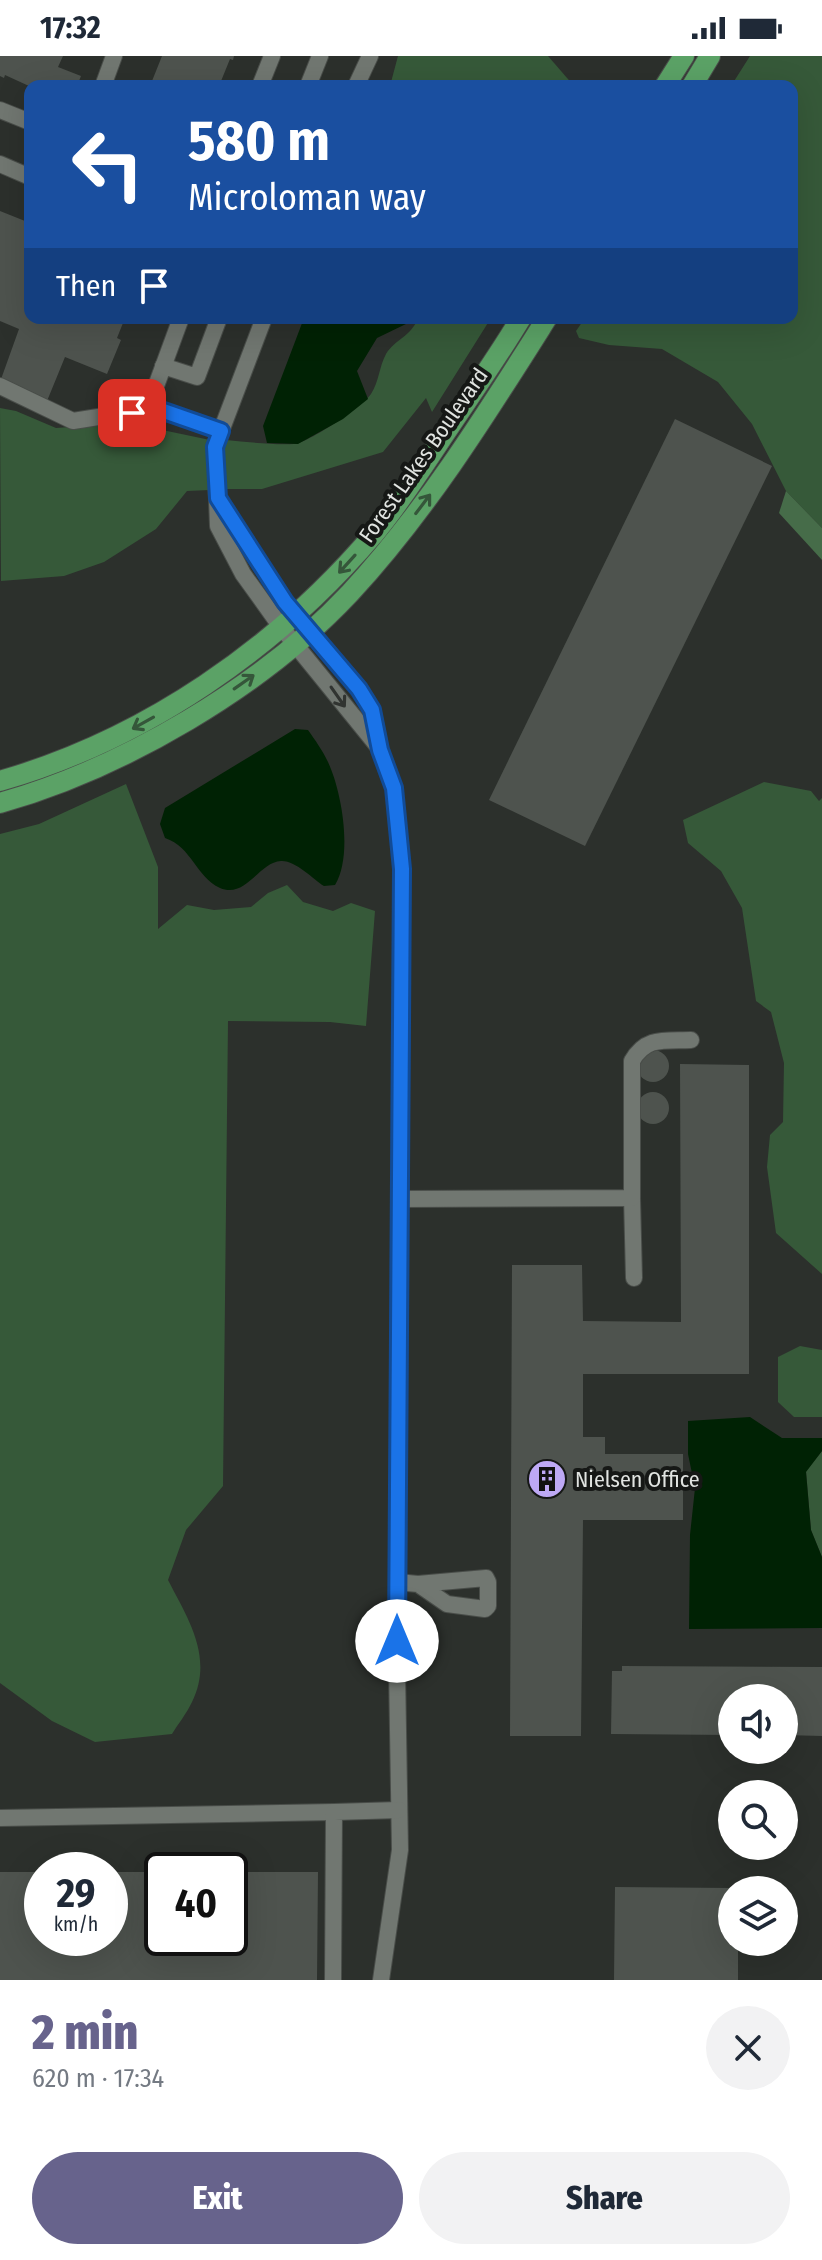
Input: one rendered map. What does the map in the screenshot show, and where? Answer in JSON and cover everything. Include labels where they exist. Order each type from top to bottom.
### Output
[{"type":"main road","points":[[669,80],[684,56]]},
{"type":"main road","points":[[696,80],[710,56]]},
{"type":"main road","name":"Forest Lakes Boulevard","points":[[0,781],[67,759],[159,714],[243,659],[288,621],[334,579],[377,531],[517,324]]},
{"type":"main road","name":"Forest Lakes Boulevard","points":[[0,803],[75,778],[150,742],[205,709],[302,638],[348,595],[395,542],[436,487],[543,324]]},
{"type":"street","points":[[105,80],[114,56]]},
{"type":"street","points":[[262,80],[272,56]]},
{"type":"street","points":[[310,80],[320,56]]},
{"type":"street","points":[[359,80],[370,56]]},
{"type":"street","points":[[0,110],[24,120]]},
{"type":"street","points":[[0,164],[24,174]]},
{"type":"street","points":[[155,408],[156,386],[179,324]]},
{"type":"street","points":[[163,366],[197,377],[217,324]]},
{"type":"street","points":[[262,324],[215,447],[218,498],[288,621],[380,750],[394,788],[402,869],[397,1582],[400,1850],[381,1980]]},
{"type":"street","points":[[0,386],[73,421],[155,408],[221,431]]},
{"type":"street","points":[[634,1278],[632,1061],[639,1049],[651,1042],[691,1040]]},
{"type":"street","points":[[400,1199],[632,1198]]},
{"type":"street","points":[[397,1582],[418,1584]]},
{"type":"street","points":[[0,1818],[399,1810]]},
{"type":"street","points":[[333,1980],[334,1812]]},
{"type":"shaded area","points":[[398,56],[548,56],[569,80],[392,80]]},
{"type":"shaded area","points":[[750,56],[822,56],[822,528],[786,491],[752,424],[718,382],[662,349],[609,345],[579,338],[576,331],[581,324],[798,324],[798,80],[735,80]]},
{"type":"shaded area","points":[[302,324],[406,324],[377,338],[357,371],[368,399],[343,419],[298,444],[267,443],[263,426]]},
{"type":"shaded area","points":[[414,324],[487,324],[432,412],[426,398],[383,452],[262,489],[225,489],[223,448],[226,440],[294,444],[311,438],[371,394],[386,354]]},
{"type":"shaded area","points":[[0,408],[16,411],[56,428],[129,423],[210,440],[210,490],[187,491],[156,529],[104,562],[64,576],[1,581]]},
{"type":"shaded area","points":[[786,491],[822,528],[822,560],[779,513]]},
{"type":"shaded area","points":[[295,729],[308,730],[311,734],[328,762],[338,790],[344,841],[340,873],[335,885],[324,886],[298,867],[281,861],[266,867],[237,889],[220,888],[205,877],[182,848],[165,838],[160,824],[165,808]]},
{"type":"shaded area","points":[[764,782],[811,791],[819,801],[822,798],[822,1274],[776,1233],[767,1167],[770,1135],[783,1122],[784,1063],[771,1012],[756,1001],[742,908],[721,871],[688,843],[683,820]]},
{"type":"shaded area","points":[[126,784],[158,867],[158,929],[187,905],[214,910],[251,907],[268,893],[287,885],[303,902],[333,911],[351,903],[375,911],[366,1026],[330,1022],[228,1021],[223,1486],[186,1530],[168,1580],[196,1639],[200,1669],[198,1685],[190,1706],[172,1734],[95,1742],[52,1721],[0,1683],[0,834],[39,824]]},
{"type":"shaded area","points":[[800,1346],[822,1350],[822,1417],[794,1417],[778,1402],[778,1357]]},
{"type":"shaded area","points":[[750,1417],[782,1438],[822,1438],[822,1451],[806,1472],[811,1530],[822,1557],[822,1628],[689,1629],[690,1535],[695,1488],[688,1454],[688,1421]]},
{"type":"shaded area","points":[[822,1451],[822,1557],[811,1530],[806,1471]]},
{"type":"building","points":[[0,56],[63,56],[58,67],[81,76],[79,80],[24,80],[24,84],[5,75],[4,78],[0,76]]},
{"type":"building","points":[[162,56],[234,56],[221,80],[152,80]]},
{"type":"building","points":[[0,211],[24,221],[24,324],[123,324],[117,338],[121,340],[107,374],[65,357],[47,401],[0,382],[19,329],[0,321]]},
{"type":"building","points":[[675,419],[772,466],[585,846],[489,800]]},
{"type":"building","points":[[653,1050],[664,1055],[669,1066],[664,1077],[653,1082],[642,1077],[637,1066],[642,1055]]},
{"type":"building","points":[[680,1064],[749,1065],[749,1374],[583,1374],[583,1437],[605,1437],[605,1454],[683,1454],[683,1520],[583,1520],[581,1736],[510,1736],[512,1265],[582,1265],[583,1321],[681,1322]]},
{"type":"building","points":[[653,1092],[664,1097],[669,1108],[664,1119],[653,1124],[642,1119],[637,1108],[642,1097]]},
{"type":"building","points":[[622,1666],[822,1667],[822,1736],[798,1735],[798,1684],[718,1684],[718,1735],[611,1734],[612,1671],[622,1671]]},
{"type":"building","points":[[0,1872],[24,1872],[24,1956],[128,1956],[128,1872],[144,1872],[144,1956],[248,1956],[248,1872],[318,1872],[317,1980],[0,1980]]},
{"type":"building","points":[[615,1887],[718,1888],[718,1956],[738,1956],[738,1980],[614,1980]]},
{"type":"place","name":"Nielsen Office","points":[[547,1479]]},
{"type":"route","points":[[132,413],[155,408],[221,431],[215,447],[218,498],[285,602],[359,689],[372,710],[380,750],[394,788],[402,869],[397,1641]]}]
